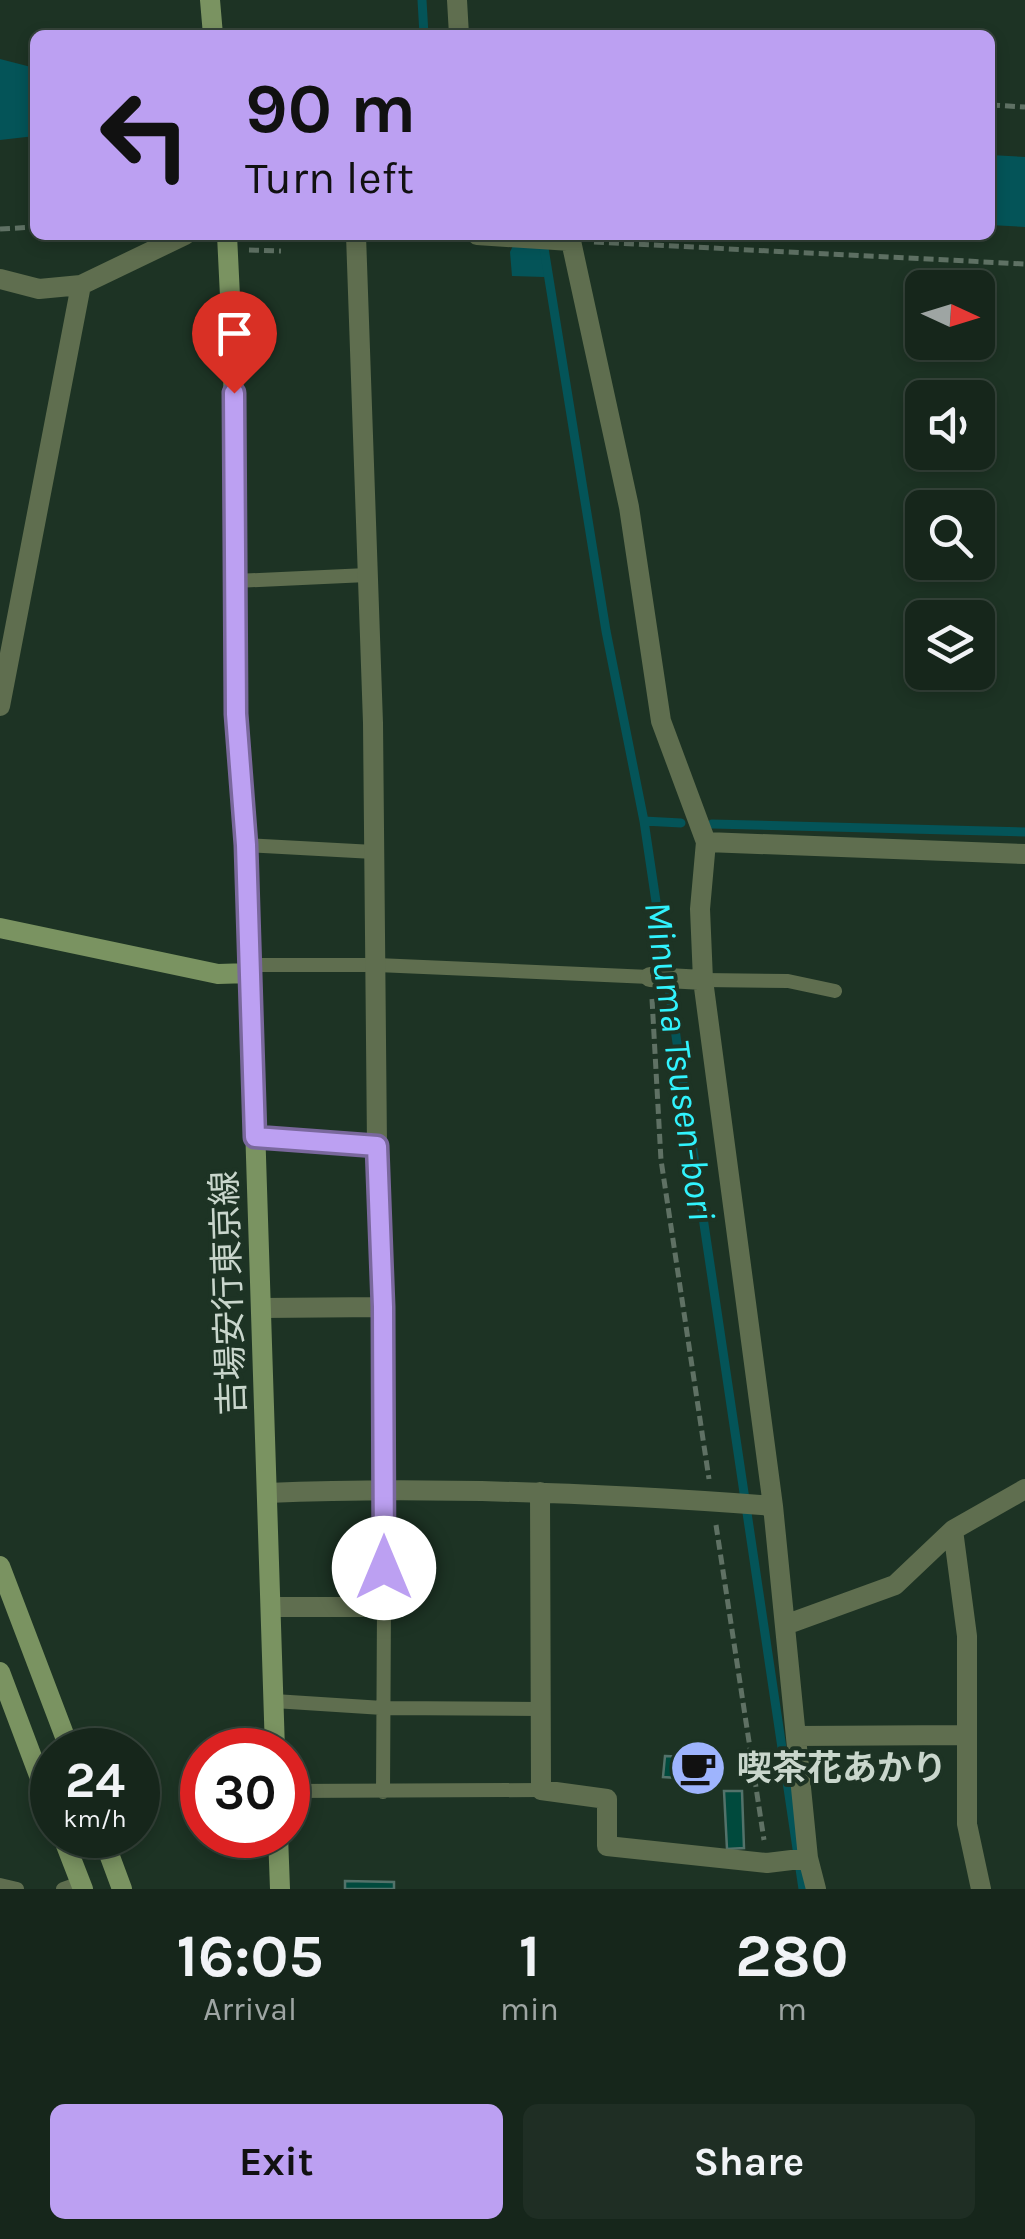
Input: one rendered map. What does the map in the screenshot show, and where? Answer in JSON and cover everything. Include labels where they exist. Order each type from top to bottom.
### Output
[{"type":"main road","points":[[210,0],[213,30]]},
{"type":"main road","name":"吉場安行東京線","points":[[233,240],[236,714],[246,845],[275,1728]]},
{"type":"main road","points":[[0,928],[218,974],[250,969]]},
{"type":"main road","points":[[0,1566],[62,1728]]},
{"type":"main road","points":[[0,1672],[30,1752]]},
{"type":"main road","points":[[68,1858],[75,1887]]},
{"type":"main road","points":[[111,1858],[122,1889]]},
{"type":"main road","points":[[279,1858],[280,1889]]},
{"type":"street","points":[[457,0],[459,30]]},
{"type":"street","points":[[0,279],[40,289],[81,286],[175,240]]},
{"type":"street","points":[[272,1606],[384,1607],[377,965],[356,240]]},
{"type":"street","points":[[548,240],[564,241],[629,507],[661,721],[706,842],[700,909],[702,980],[772,1506],[808,1858],[816,1889]]},
{"type":"street","points":[[0,706],[81,286]]},
{"type":"street","points":[[706,842],[1025,854]]},
{"type":"street","points":[[650,977],[702,980]]},
{"type":"street","points":[[255,1137],[377,1146]]},
{"type":"street","points":[[261,1308],[383,1307]]},
{"type":"street","points":[[267,1493],[384,1488],[540,1492],[772,1506]]},
{"type":"street","points":[[785,1625],[895,1585],[953,1530],[1025,1489]]},
{"type":"street","points":[[540,1492],[541,1790],[607,1799],[607,1846],[767,1863],[808,1858]]},
{"type":"street","points":[[953,1530],[967,1636],[968,1824],[981,1889]]},
{"type":"street","points":[[796,1736],[966,1735]]},
{"type":"lane","points":[[235,581],[367,575]]},
{"type":"lane","points":[[246,845],[374,852]]},
{"type":"lane","points":[[250,969],[377,965],[650,977]]},
{"type":"lane","points":[[702,980],[788,981],[835,991]]},
{"type":"lane","points":[[383,1792],[384,1607]]},
{"type":"lane","points":[[274,1701],[383,1708],[540,1709]]},
{"type":"lane","points":[[310,1791],[541,1790]]},
{"type":"lane","points":[[0,1886],[17,1889]]},
{"type":"path","points":[[995,105],[1025,107]]},
{"type":"path","points":[[0,229],[30,227]]},
{"type":"path","points":[[234,240],[243,250],[281,250]]},
{"type":"path","points":[[564,241],[1025,264]]},
{"type":"path","points":[[650,977],[661,1160],[767,1863]]},
{"type":"water","points":[[0,59],[30,67],[30,137],[0,140]]},
{"type":"water","points":[[995,155],[1025,157],[1025,227],[995,225]]},
{"type":"water","points":[[516,240],[545,240],[544,277],[512,276],[510,252]]},
{"type":"building","points":[[665,1756],[711,1758],[710,1780],[663,1777]]},
{"type":"building","points":[[724,1791],[742,1791],[744,1848],[727,1849]]},
{"type":"building","points":[[345,1881],[394,1882],[394,1889],[345,1889]]},
{"type":"waterway","name":"Minuma Tsusen-bori","points":[[422,0],[424,30]]},
{"type":"waterway","name":"Minuma Tsusen-bori","points":[[543,242],[606,631],[644,821],[803,1889]]},
{"type":"waterway","points":[[644,821],[681,823]]},
{"type":"waterway","points":[[712,824],[1025,832]]},
{"type":"place","name":"喫茶花あかり","points":[[698,1768]]},
{"type":"route","points":[[234,393],[236,714],[246,845],[255,1137],[377,1146],[383,1307],[384,1568]]}]
